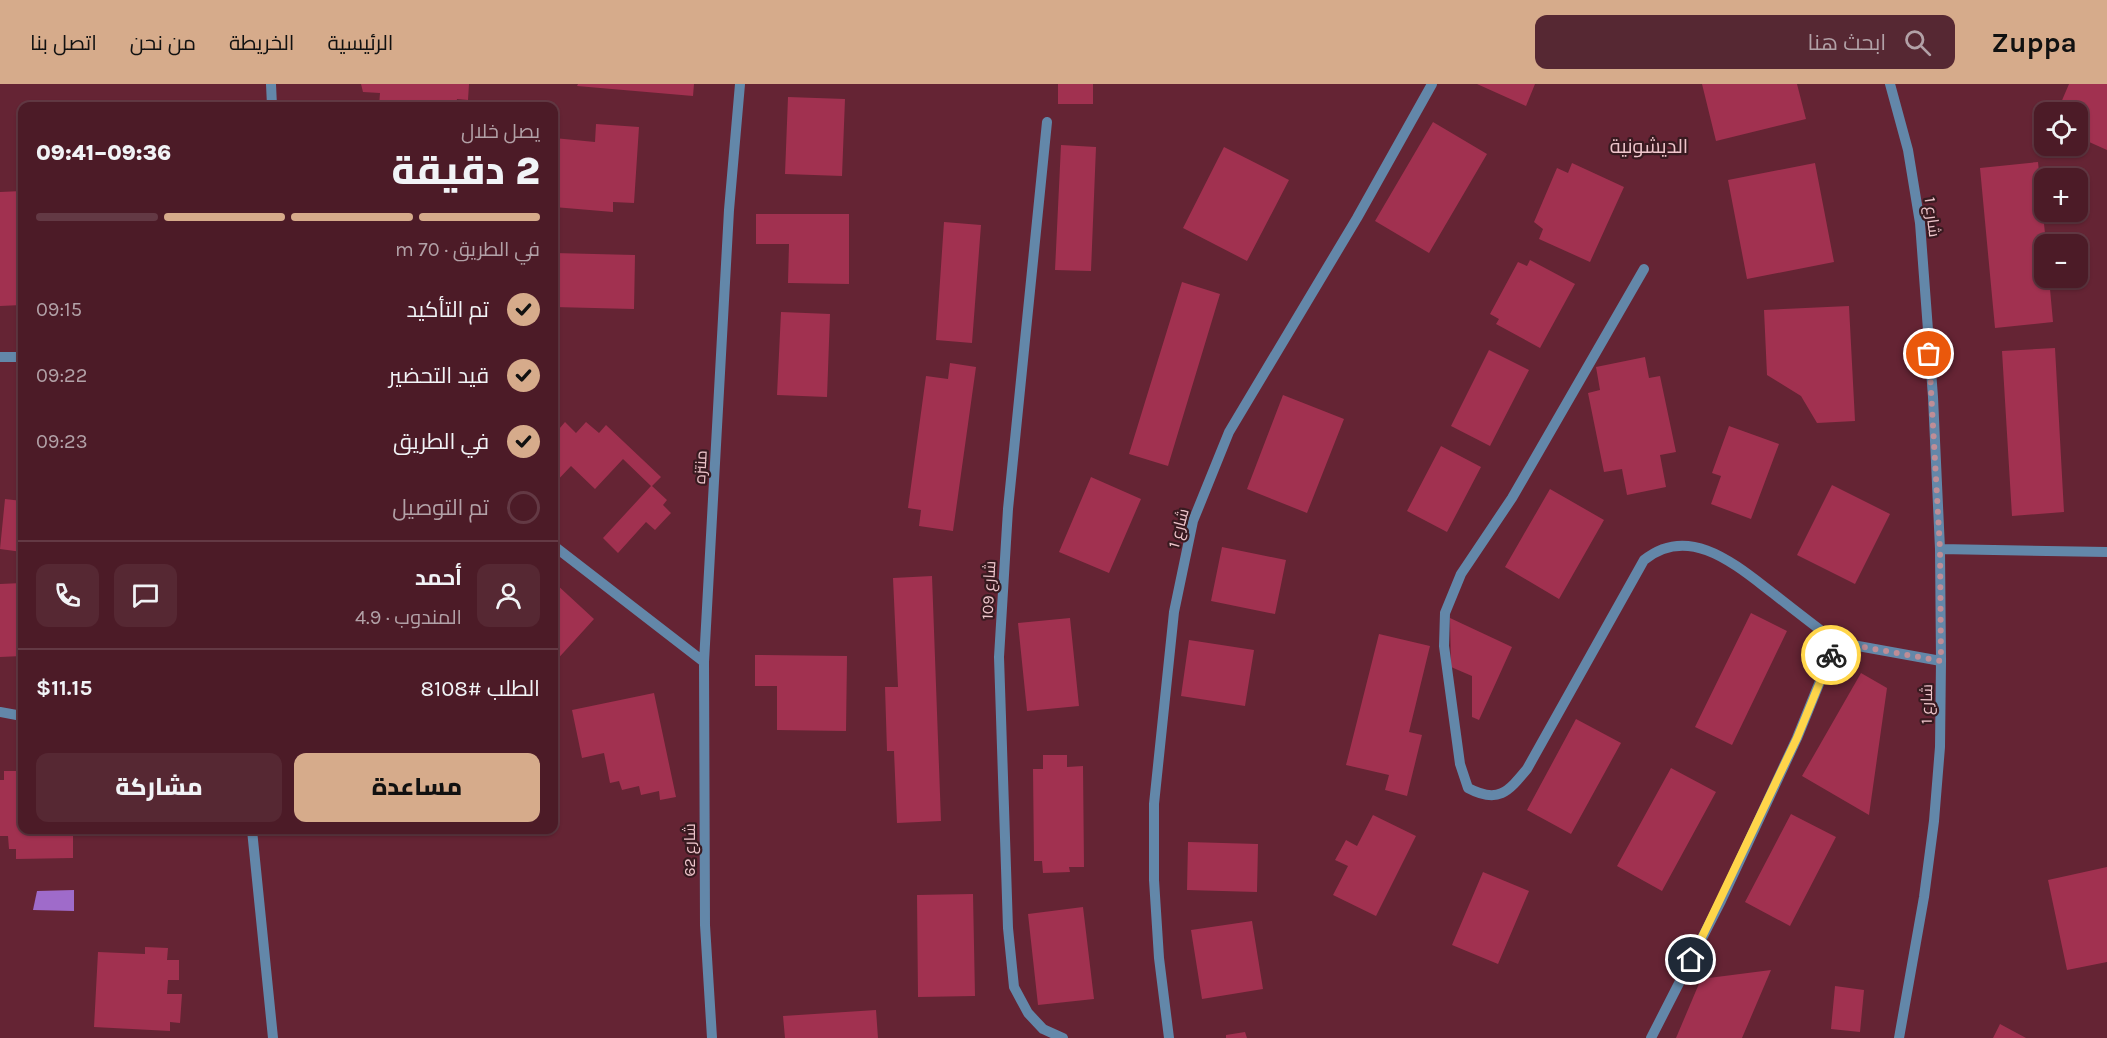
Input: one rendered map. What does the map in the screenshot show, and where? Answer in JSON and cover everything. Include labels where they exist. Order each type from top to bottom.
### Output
[{"type":"street","points":[[271,84],[272,102]]},
{"type":"street","name":"منتزه","points":[[704,662],[729,210],[740,84]]},
{"type":"street","name":"شارع 1","points":[[1169,1038],[1159,958],[1154,880],[1154,804],[1174,612],[1193,521],[1229,432],[1357,218],[1432,84]]},
{"type":"street","name":"شارع 1","points":[[1890,84],[1908,150],[1920,223],[1933,397],[1940,549],[1940,747],[1934,821],[1924,897],[1899,1038]]},
{"type":"street","name":"شارع 109","points":[[1047,122],[1008,509],[999,657],[1008,928],[1014,987],[1028,1013],[1042,1029],[1063,1038]]},
{"type":"street","points":[[1644,269],[1512,498],[1461,574],[1445,613],[1444,646],[1460,764],[1468,788],[1483,796],[1497,796],[1511,788],[1527,769],[1644,560],[1657,549],[1675,545],[1698,547],[1730,561],[1836,642],[1941,661]]},
{"type":"street","points":[[0,357],[18,357]]},
{"type":"street","points":[[558,549],[704,662]]},
{"type":"street","points":[[1940,549],[2107,552]]},
{"type":"street","points":[[1651,1038],[1721,901],[1797,738],[1836,642]]},
{"type":"street","name":"شارع 62","points":[[704,662],[705,925],[712,1038]]},
{"type":"street","points":[[0,712],[18,715]]},
{"type":"street","points":[[252,834],[273,1038]]},
{"type":"shaded area","points":[[74,890],[74,911],[33,910],[37,891]]},
{"type":"building","points":[[361,84],[469,84],[468,100],[457,99],[457,102],[379,102],[380,93],[363,92]]},
{"type":"building","points":[[578,84],[694,84],[693,96],[577,86]]},
{"type":"building","points":[[1058,84],[1093,84],[1093,104],[1058,104]]},
{"type":"building","points":[[1477,84],[1535,84],[1526,106]]},
{"type":"building","points":[[1702,84],[1797,84],[1806,119],[1716,141]]},
{"type":"building","points":[[2069,84],[2107,84],[2107,150],[2088,141],[2088,102],[2061,102]]},
{"type":"building","points":[[788,97],[845,99],[842,176],[785,174]]},
{"type":"building","points":[[1433,122],[1487,154],[1429,253],[1375,221]]},
{"type":"building","points":[[596,124],[639,127],[634,203],[613,202],[613,212],[558,207],[558,138],[595,142]]},
{"type":"building","points":[[1061,145],[1096,147],[1091,271],[1055,270]]},
{"type":"building","points":[[1224,147],[1289,180],[1247,261],[1183,228]]},
{"type":"building","points":[[2038,162],[2039,168],[2034,168],[2034,222],[2044,222],[2045,234],[2034,234],[2034,288],[2050,288],[2053,322],[1995,328],[1980,168]]},
{"type":"building","points":[[1572,163],[1624,187],[1590,262],[1539,239],[1543,229],[1534,222],[1557,168],[1568,173]]},
{"type":"building","points":[[1815,163],[1834,262],[1747,279],[1728,180]]},
{"type":"building","points":[[18,191],[18,305],[0,306],[0,192]]},
{"type":"building","points":[[756,214],[849,214],[849,284],[788,283],[789,244],[756,244]]},
{"type":"building","points":[[944,222],[981,225],[972,343],[936,340]]},
{"type":"building","points":[[558,253],[635,255],[634,309],[558,307]]},
{"type":"building","points":[[1530,260],[1575,284],[1540,348],[1496,324],[1499,319],[1490,314],[1518,262],[1527,266]]},
{"type":"building","points":[[1182,282],[1220,294],[1168,466],[1129,454]]},
{"type":"building","points":[[1849,306],[1855,421],[1817,423],[1801,396],[1767,375],[1764,310]]},
{"type":"building","points":[[781,312],[830,314],[827,397],[777,395]]},
{"type":"building","points":[[2055,348],[2064,512],[2012,516],[2002,351]]},
{"type":"building","points":[[1489,350],[1529,370],[1490,446],[1451,426]]},
{"type":"building","points":[[1645,357],[1649,378],[1660,376],[1676,452],[1660,455],[1666,487],[1627,495],[1622,469],[1604,472],[1588,393],[1600,390],[1596,367]]},
{"type":"building","points":[[950,363],[976,367],[953,531],[919,526],[921,510],[908,508],[926,376],[948,379]]},
{"type":"building","points":[[1283,395],[1344,419],[1307,513],[1247,489]]},
{"type":"building","points":[[565,422],[576,433],[586,422],[599,433],[606,425],[661,477],[652,486],[667,500],[663,505],[671,513],[655,530],[646,522],[618,553],[603,538],[651,486],[623,459],[595,489],[571,466],[558,480],[558,430]]},
{"type":"building","points":[[1729,426],[1779,444],[1751,519],[1711,504],[1721,476],[1712,473]]},
{"type":"building","points":[[1441,446],[1481,467],[1447,532],[1407,511]]},
{"type":"building","points":[[1091,477],[1141,499],[1109,573],[1059,552]]},
{"type":"building","points":[[1832,485],[1890,514],[1855,584],[1797,555]]},
{"type":"building","points":[[1550,489],[1604,520],[1559,599],[1505,567]]},
{"type":"building","points":[[5,499],[18,501],[18,551],[0,549]]},
{"type":"building","points":[[1222,547],[1286,560],[1275,614],[1211,601]]},
{"type":"building","points":[[932,576],[941,821],[897,823],[894,751],[887,751],[885,687],[898,687],[893,578]]},
{"type":"building","points":[[18,583],[18,656],[0,657],[0,584]]},
{"type":"building","points":[[558,586],[594,619],[558,659]]},
{"type":"building","points":[[1751,613],[1787,631],[1732,745],[1695,727]]},
{"type":"building","points":[[1070,618],[1079,706],[1027,711],[1018,623]]},
{"type":"building","points":[[1450,618],[1512,647],[1479,720],[1472,717],[1472,676],[1451,667]]},
{"type":"building","points":[[1379,634],[1430,646],[1409,732],[1422,735],[1407,796],[1385,790],[1389,775],[1346,765]]},
{"type":"building","points":[[1189,640],[1254,650],[1245,706],[1181,696]]},
{"type":"building","points":[[755,655],[847,656],[846,731],[777,730],[777,686],[755,686]]},
{"type":"building","points":[[1861,673],[1887,688],[1869,815],[1802,776]]},
{"type":"building","points":[[654,693],[676,797],[660,800],[659,791],[641,795],[639,786],[622,790],[619,781],[610,783],[604,753],[582,758],[572,710]]},
{"type":"building","points":[[1576,719],[1621,743],[1571,834],[1527,810]]},
{"type":"building","points":[[1043,755],[1067,755],[1067,767],[1083,766],[1084,867],[1069,867],[1070,872],[1043,873],[1042,861],[1034,861],[1033,769],[1043,769]]},
{"type":"building","points":[[1671,768],[1716,792],[1662,891],[1617,866]]},
{"type":"building","points":[[4,771],[18,771],[18,834],[73,834],[73,858],[16,859],[16,849],[9,849],[8,836],[0,836],[0,780],[4,780]]},
{"type":"building","points":[[1791,814],[1836,837],[1790,926],[1745,902]]},
{"type":"building","points":[[1373,815],[1416,836],[1376,916],[1333,895],[1348,866],[1335,860],[1346,840],[1357,846]]},
{"type":"building","points":[[1188,842],[1258,844],[1257,892],[1187,890]]},
{"type":"building","points":[[2107,867],[2107,962],[2067,970],[2048,880]]},
{"type":"building","points":[[1483,872],[1529,891],[1498,964],[1452,945]]},
{"type":"building","points":[[973,894],[975,996],[918,997],[917,895]]},
{"type":"building","points":[[1083,907],[1094,999],[1038,1005],[1028,914]]},
{"type":"building","points":[[1252,921],[1263,989],[1202,999],[1191,930]]},
{"type":"building","points":[[145,947],[168,948],[167,960],[179,960],[179,980],[168,980],[167,994],[182,994],[180,1023],[170,1022],[170,1031],[94,1027],[98,952],[145,954]]},
{"type":"building","points":[[1771,970],[1742,1038],[1676,1038],[1701,979]]},
{"type":"building","points":[[1835,986],[1864,990],[1860,1032],[1831,1029]]},
{"type":"building","points":[[876,1010],[878,1038],[785,1038],[783,1016]]},
{"type":"building","points":[[2000,1024],[2026,1038],[1993,1038]]},
{"type":"building","points":[[1245,1032],[1247,1038],[1226,1038],[1226,1035]]},
{"type":"way so far","points":[[1831,655],[1836,642],[1941,661],[1940,549],[1929,354]]},
{"type":"district","name":"الديشونية","points":[[1649,146]]},
{"type":"route","points":[[1691,960],[1797,738],[1831,655]]}]
